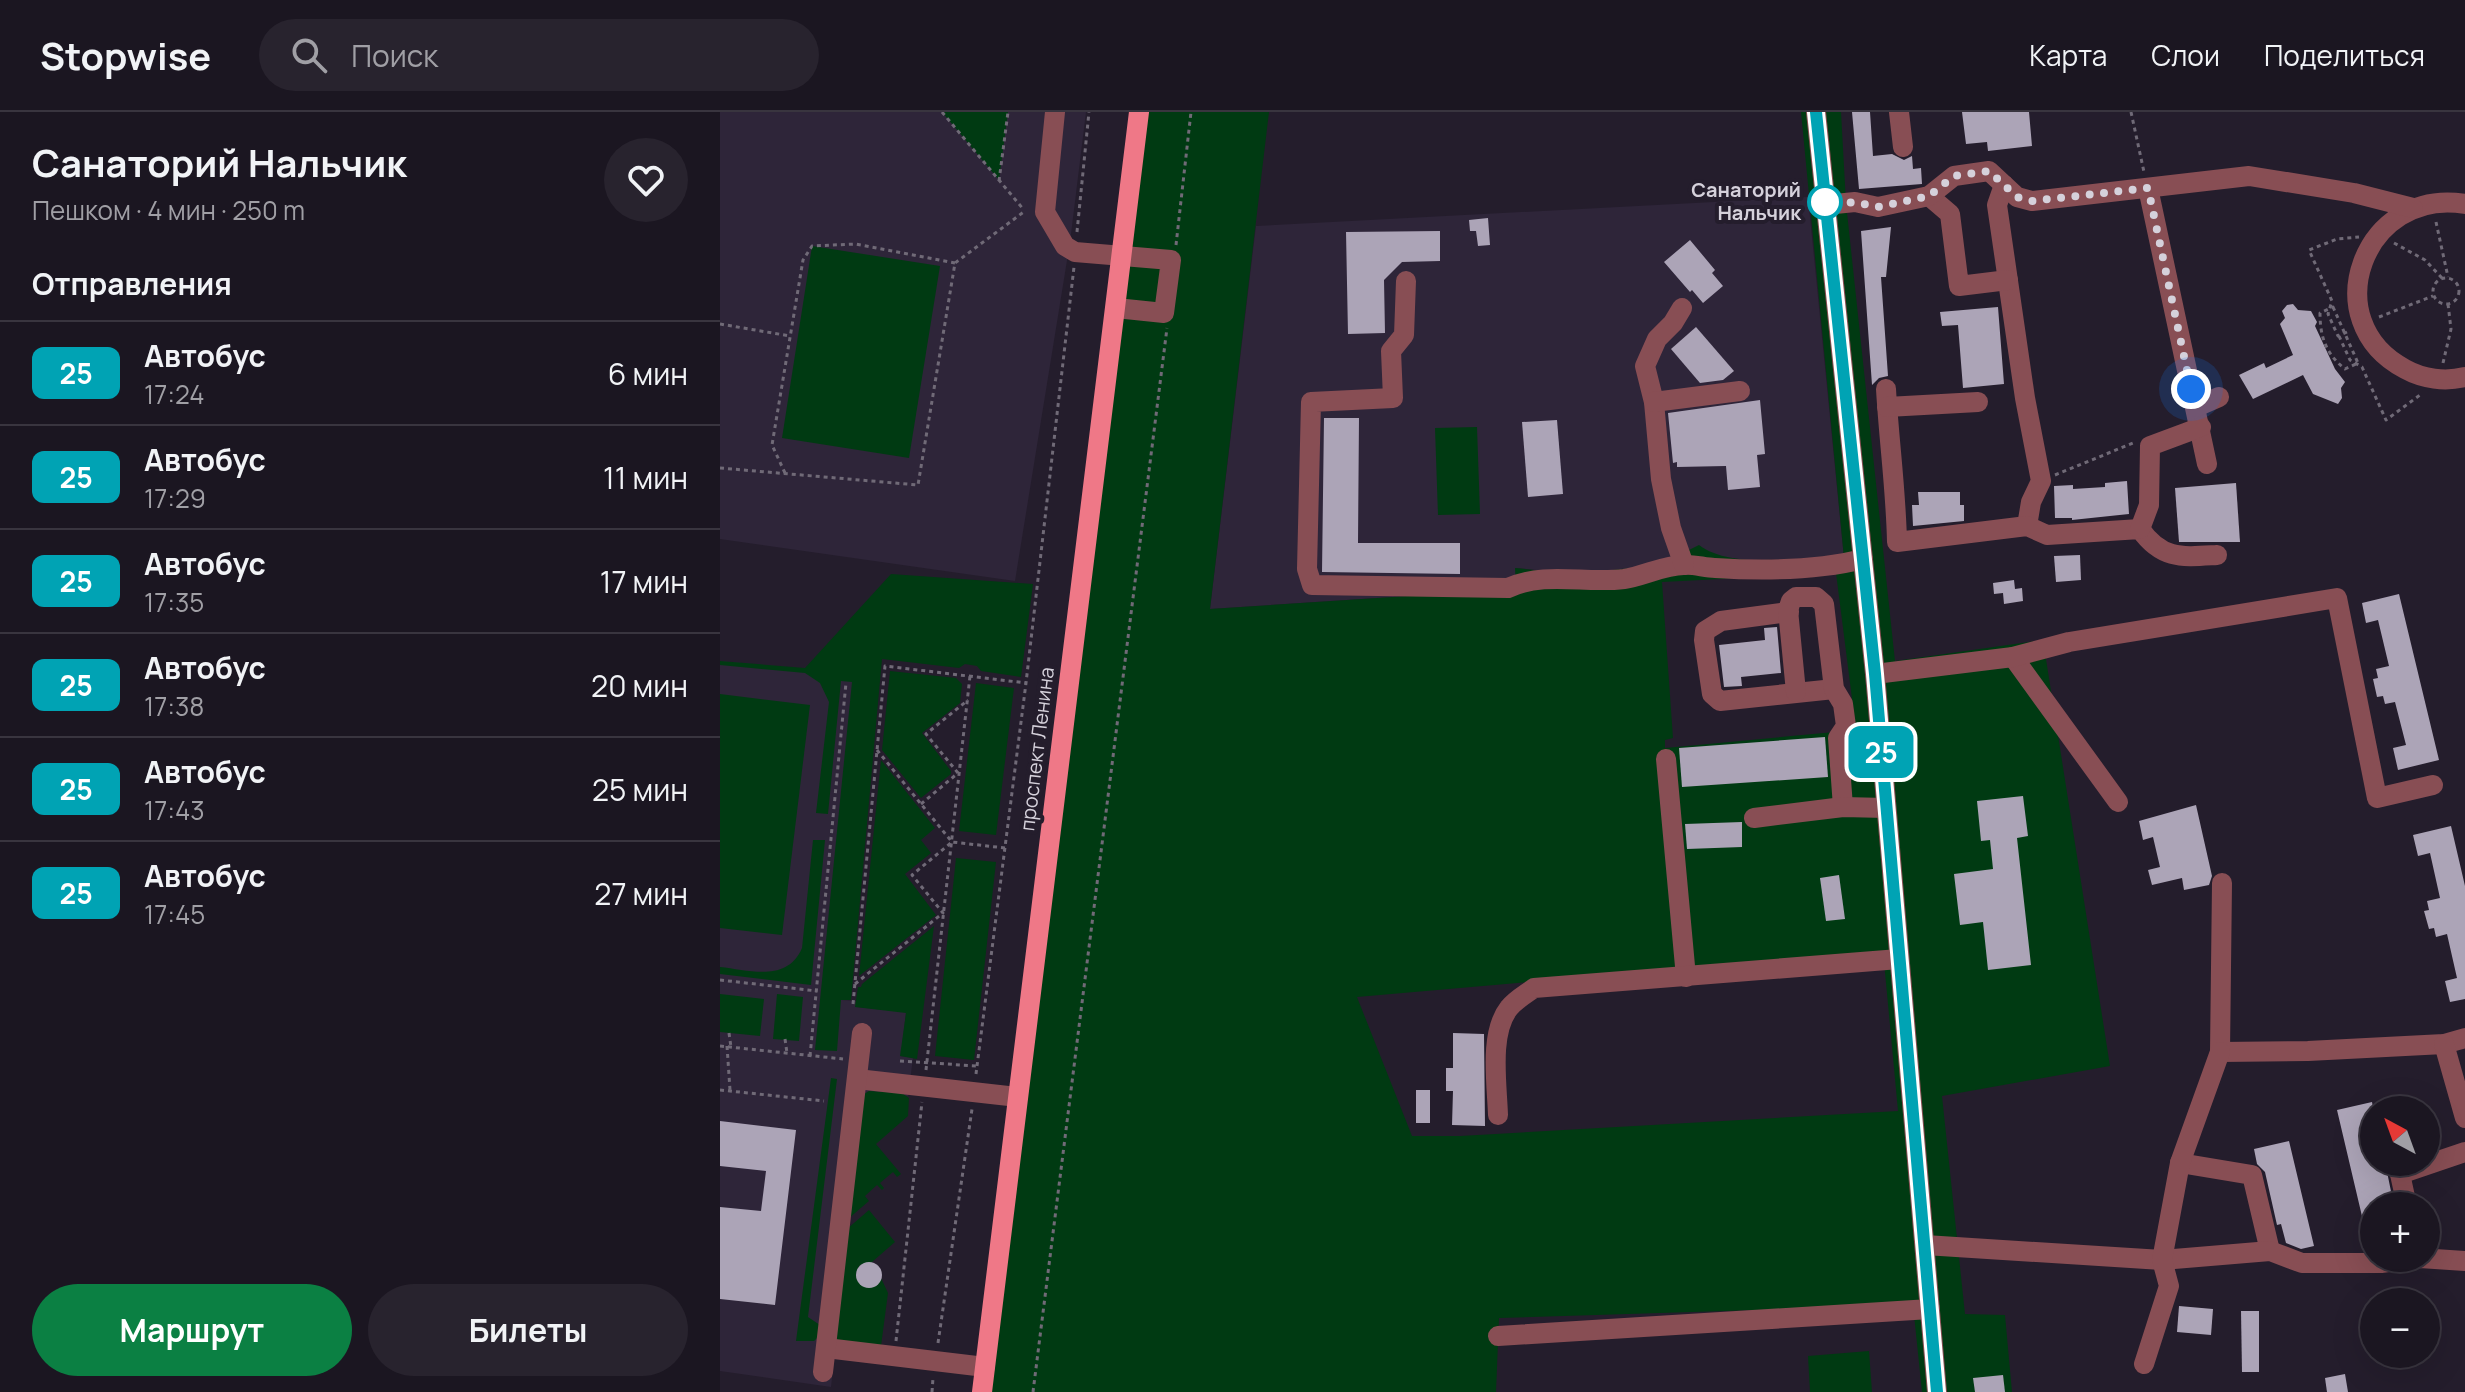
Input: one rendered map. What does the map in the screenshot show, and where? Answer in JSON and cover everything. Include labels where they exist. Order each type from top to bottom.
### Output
[{"type":"main road","name":"проспект Ленина","points":[[982,1392],[1139,112]]},
{"type":"street","points":[[1055,112],[1045,212],[1065,246],[1075,252],[1171,260],[1164,313],[1116,308]]},
{"type":"street","points":[[1816,112],[1875,674],[1937,1392]]},
{"type":"street","points":[[1899,112],[1903,147]]},
{"type":"street","points":[[1825,205],[1855,202],[1878,207],[1929,196],[1954,176],[1989,171],[2017,197],[2032,201],[2249,176],[2423,206],[2465,203]]},
{"type":"street","points":[[2004,185],[1997,205],[2025,398],[2041,481],[2031,502],[2027,526]]},
{"type":"street","points":[[2148,188],[2207,464]]},
{"type":"street","points":[[1929,196],[1950,214],[1959,286],[2008,280]]},
{"type":"street","points":[[2423,206],[2392,220],[2368,248],[2357,285],[2360,311],[2377,347],[2396,365],[2434,379],[2465,377]]},
{"type":"street","points":[[1406,281],[1404,335],[1391,351],[1393,398],[1311,402],[1307,569],[1312,585],[1508,588],[1524,581],[1548,578],[1623,579],[1684,565],[1790,569],[1837,566],[1863,559]]},
{"type":"street","points":[[1682,308],[1673,323],[1657,339],[1645,366],[1654,402],[1661,479],[1671,528],[1684,565]]},
{"type":"street","points":[[1654,402],[1740,391]]},
{"type":"street","points":[[2140,529],[2149,505],[2150,446],[2198,417],[2219,397]]},
{"type":"street","points":[[1978,402],[1887,398],[1897,542],[2027,526],[2047,535],[2140,529]]},
{"type":"street","points":[[2140,529],[2162,552],[2181,558],[2217,555]]},
{"type":"street","points":[[1796,692],[1789,612],[1791,601],[1796,597],[1816,597],[1824,604],[1834,689],[1843,704],[1846,726],[1838,738],[1843,807]]},
{"type":"street","points":[[1875,674],[2013,657],[2069,642],[2337,598],[2377,798],[2433,785]]},
{"type":"street","points":[[1789,612],[1721,621],[1705,631],[1710,688],[1714,698],[1720,701],[1834,689]]},
{"type":"street","points":[[2013,657],[2118,802]]},
{"type":"street","points":[[1666,759],[1686,977]]},
{"type":"street","points":[[1754,818],[1843,807],[1886,808]]},
{"type":"street","points":[[2144,1364],[2169,1286],[2162,1260],[2180,1163],[2220,1052],[2222,883]]},
{"type":"street","points":[[1498,1115],[1497,1035],[1500,1022],[1510,1006],[1534,988],[1899,959]]},
{"type":"street","points":[[823,1372],[862,1033]]},
{"type":"street","points":[[2220,1052],[2444,1044],[2465,1038]]},
{"type":"street","points":[[2444,1044],[2465,1118]]},
{"type":"street","points":[[858,1069],[924,1086],[1018,1097]]},
{"type":"street","points":[[2440,1158],[2465,1152]]},
{"type":"street","points":[[2180,1163],[2252,1175],[2270,1251]]},
{"type":"street","points":[[1925,1245],[2162,1260],[2270,1251],[2302,1263],[2360,1263]]},
{"type":"street","points":[[2440,1259],[2465,1261]]},
{"type":"street","points":[[1498,1336],[1930,1309]]},
{"type":"street","points":[[826,1348],[985,1367]]},
{"type":"path","points":[[720,468],[918,485],[955,263],[1025,211],[942,112]]},
{"type":"path","points":[[999,181],[1008,112]]},
{"type":"path","points":[[932,1392],[975,1092],[1026,683],[1089,112]]},
{"type":"path","points":[[1176,246],[1191,112]]},
{"type":"path","points":[[2131,112],[2148,188]]},
{"type":"path","points":[[2423,206],[2448,278],[2458,287]]},
{"type":"path","points":[[785,473],[772,445],[803,260],[812,246],[856,244],[955,263]]},
{"type":"path","points":[[2448,278],[2436,282],[2433,296],[2444,304],[2452,302],[2457,298],[2458,287]]},
{"type":"path","points":[[2458,287],[2465,284]]},
{"type":"path","points":[[2457,298],[2465,303]]},
{"type":"path","points":[[2333,307],[2335,310],[2358,363],[2345,369],[2332,359],[2320,333],[2320,313],[2333,307]]},
{"type":"path","points":[[1033,1392],[1168,320]]},
{"type":"path","points":[[720,324],[790,336]]},
{"type":"path","points":[[2041,481],[2135,443]]},
{"type":"path","points":[[853,1004],[885,666],[1026,683]]},
{"type":"path","points":[[894,1356],[970,676]]},
{"type":"path","points":[[810,1056],[846,683]]},
{"type":"path","points":[[959,772],[926,734],[968,700]]},
{"type":"path","points":[[877,750],[952,842],[1005,848]]},
{"type":"path","points":[[921,804],[959,772]]},
{"type":"path","points":[[943,913],[912,875],[952,842]]},
{"type":"path","points":[[855,984],[943,913]]},
{"type":"path","points":[[720,980],[817,991]]},
{"type":"path","points":[[729,1033],[730,1091]]},
{"type":"path","points":[[785,1039],[787,1053]]},
{"type":"path","points":[[720,1046],[810,1056],[858,1069]]},
{"type":"path","points":[[900,1061],[977,1066]]},
{"type":"path","points":[[720,1090],[824,1101]]},
{"type":"shaded area","points":[[720,112],[1086,112],[1070,242],[1015,581],[720,539]]},
{"type":"shaded area","points":[[1808,197],[1844,558],[1734,560],[1711,555],[1659,565],[1575,574],[1516,568],[1516,589],[1210,609],[1256,226]]},
{"type":"shaded area","points":[[720,661],[876,675],[842,1000],[856,1001],[856,1007],[906,1012],[901,1056],[913,1058],[908,1096],[864,1093],[831,1387],[720,1371]]},
{"type":"green space","points":[[942,112],[1008,112],[999,180]]},
{"type":"green space","points":[[1139,112],[1269,112],[1210,609],[1516,589],[1515,568],[1575,574],[1659,565],[1699,545],[1712,552],[1748,560],[1844,558],[1801,112],[1841,112],[1846,203],[1895,661],[2043,640],[2110,1066],[1942,1096],[1965,1314],[2005,1315],[2012,1392],[1922,1392],[1913,1305],[1499,1318],[1496,1392],[982,1392]],"holes":[[[1836,573],[1856,730],[1665,748],[1665,740],[1673,738],[1662,582]],[[1883,951],[1898,1111],[1460,1136],[1412,1136],[1357,997]]]},
{"type":"green space","points":[[812,246],[940,266],[909,458],[782,438]]},
{"type":"green space","points":[[1477,427],[1480,514],[1438,515],[1435,428]]},
{"type":"green space","points":[[891,574],[1033,584],[1021,677],[981,671],[977,666],[965,664],[959,668],[882,659],[851,1000],[841,1000],[837,1051],[815,1050],[852,682],[841,681],[828,814],[816,813],[829,702],[820,683],[805,673],[720,665],[720,661],[805,668]]},
{"type":"green space","points":[[890,671],[956,678],[962,684],[960,703],[922,733],[951,774],[921,798],[882,750]]},
{"type":"green space","points":[[976,683],[1014,688],[996,835],[959,831]]},
{"type":"green space","points":[[720,694],[810,705],[782,935],[720,928]]},
{"type":"green space","points":[[881,760],[935,828],[921,840],[931,853],[905,874],[936,915],[859,976]]},
{"type":"green space","points":[[813,840],[825,840],[811,985],[720,974],[720,967],[755,972],[777,970],[795,959],[802,948]]},
{"type":"green space","points":[[956,858],[996,862],[974,1060],[935,1056]]},
{"type":"green space","points":[[934,926],[917,1059],[900,1056],[906,1013],[855,1007],[858,987]]},
{"type":"green space","points":[[720,994],[764,999],[760,1036],[720,1032]]},
{"type":"green space","points":[[777,994],[803,997],[799,1041],[773,1039]]},
{"type":"green space","points":[[831,1078],[837,1079],[808,1317],[826,1329],[814,1341],[796,1341]]},
{"type":"green space","points":[[869,1091],[902,1093],[909,1098],[908,1116],[876,1144],[901,1174],[897,1177],[893,1172],[880,1183],[884,1188],[882,1190],[877,1185],[865,1196],[869,1201],[848,1219],[864,1094]]},
{"type":"green space","points":[[869,1210],[895,1242],[872,1262],[860,1265],[856,1274],[864,1286],[876,1286],[881,1278],[888,1293],[881,1346],[839,1342],[835,1336],[847,1229]]},
{"type":"green space","points":[[1869,1351],[1872,1392],[1810,1392],[1808,1356]]},
{"type":"building","points":[[1852,112],[1870,112],[1873,156],[1892,154],[1904,160],[1912,156],[1913,169],[1921,168],[1922,184],[1859,189]]},
{"type":"building","points":[[1962,112],[2029,112],[2032,146],[1988,151],[1987,142],[1966,144]]},
{"type":"building","points":[[1488,218],[1490,245],[1478,246],[1476,231],[1470,231],[1469,220]]},
{"type":"building","points":[[1891,227],[1886,277],[1881,277],[1888,376],[1879,378],[1872,385],[1861,231]]},
{"type":"building","points":[[1440,231],[1440,261],[1402,262],[1384,280],[1385,333],[1348,334],[1346,232]]},
{"type":"building","points":[[1690,240],[1715,270],[1712,273],[1723,286],[1703,303],[1664,262]]},
{"type":"building","points":[[2293,304],[2298,310],[2311,311],[2335,369],[2345,382],[2338,404],[2313,394],[2303,375],[2253,399],[2239,375],[2264,363],[2266,368],[2293,355],[2280,324],[2285,318],[2282,311]]},
{"type":"building","points":[[1998,307],[2004,384],[1963,388],[1958,325],[1942,326],[1940,312]]},
{"type":"building","points":[[1696,327],[1734,371],[1723,380],[1700,383],[1671,349]]},
{"type":"building","points":[[1760,400],[1765,454],[1757,455],[1760,487],[1728,490],[1726,466],[1677,467],[1677,462],[1673,463],[1668,413]]},
{"type":"building","points":[[1324,418],[1359,418],[1358,543],[1460,543],[1460,574],[1322,572]]},
{"type":"building","points":[[1557,420],[1563,494],[1528,497],[1522,422]]},
{"type":"building","points":[[2127,481],[2129,514],[2072,520],[2055,518],[2054,486],[2073,485],[2073,489],[2105,487],[2105,483]]},
{"type":"building","points":[[2236,483],[2240,542],[2179,542],[2175,488]]},
{"type":"building","points":[[1918,492],[1960,492],[1964,521],[1913,526],[1912,505],[1919,505]]},
{"type":"building","points":[[2080,555],[2081,580],[2056,582],[2054,556]]},
{"type":"building","points":[[2014,580],[2015,589],[2022,588],[2023,601],[2004,604],[2003,593],[1994,594],[1993,583]]},
{"type":"building","points":[[2399,594],[2439,760],[2398,770],[2393,748],[2406,745],[2395,702],[2385,704],[2383,696],[2377,697],[2373,679],[2378,678],[2376,669],[2389,666],[2378,620],[2366,623],[2362,603]]},
{"type":"building","points":[[1777,627],[1781,673],[1741,677],[1742,686],[1724,687],[1719,645],[1765,640],[1764,628]]},
{"type":"building","points":[[1825,737],[1828,777],[1682,787],[1679,748]]},
{"type":"building","points":[[2023,796],[2028,836],[2017,838],[2031,965],[1988,970],[1983,922],[1960,925],[1954,874],[1993,869],[1990,840],[1981,841],[1977,801]]},
{"type":"building","points":[[2196,805],[2212,876],[2209,885],[2184,890],[2182,878],[2152,885],[2148,870],[2160,867],[2153,837],[2143,840],[2139,821]]},
{"type":"building","points":[[1742,822],[1742,847],[1687,849],[1685,824]]},
{"type":"building","points":[[2451,826],[2465,886],[2465,999],[2450,1002],[2445,981],[2457,978],[2447,934],[2436,937],[2434,928],[2429,929],[2424,911],[2429,910],[2427,901],[2440,898],[2430,853],[2418,856],[2413,835]]},
{"type":"building","points":[[1839,875],[1845,919],[1826,921],[1820,878]]},
{"type":"building","points":[[1453,1033],[1484,1034],[1485,1126],[1452,1125],[1453,1091],[1446,1091],[1446,1068],[1453,1068]]},
{"type":"building","points":[[1416,1090],[1430,1090],[1430,1123],[1416,1123]]},
{"type":"building","points":[[2360,1105],[2360,1176],[2388,1176],[2391,1192],[2360,1192],[2360,1208],[2337,1110]]},
{"type":"building","points":[[720,1121],[796,1130],[775,1305],[720,1299],[720,1207],[761,1211],[766,1171],[720,1166]]},
{"type":"building","points":[[2289,1141],[2314,1246],[2301,1249],[2286,1243],[2281,1224],[2277,1225],[2265,1172],[2257,1164],[2254,1149]]},
{"type":"building","points":[[869,1262],[878,1266],[882,1275],[878,1284],[869,1288],[860,1284],[856,1275],[860,1266]]},
{"type":"building","points":[[2179,1306],[2213,1309],[2211,1335],[2177,1332]]},
{"type":"building","points":[[2241,1311],[2259,1311],[2259,1372],[2242,1372]]},
{"type":"building","points":[[2345,1374],[2348,1392],[2327,1392],[2325,1378]]},
{"type":"building","points":[[2003,1375],[2005,1392],[1975,1392],[1973,1378]]},
{"type":"bus line","name":"25","points":[[1816,112],[1875,674],[1937,1392]]},
{"type":"place","name":"Санаторий Нальчик","points":[[1825,202]]},
{"type":"route","points":[[1825,202],[1825,205],[1855,202],[1878,207],[1929,196],[1954,176],[1989,171],[2017,197],[2032,201],[2148,188],[2191,389]]}]
